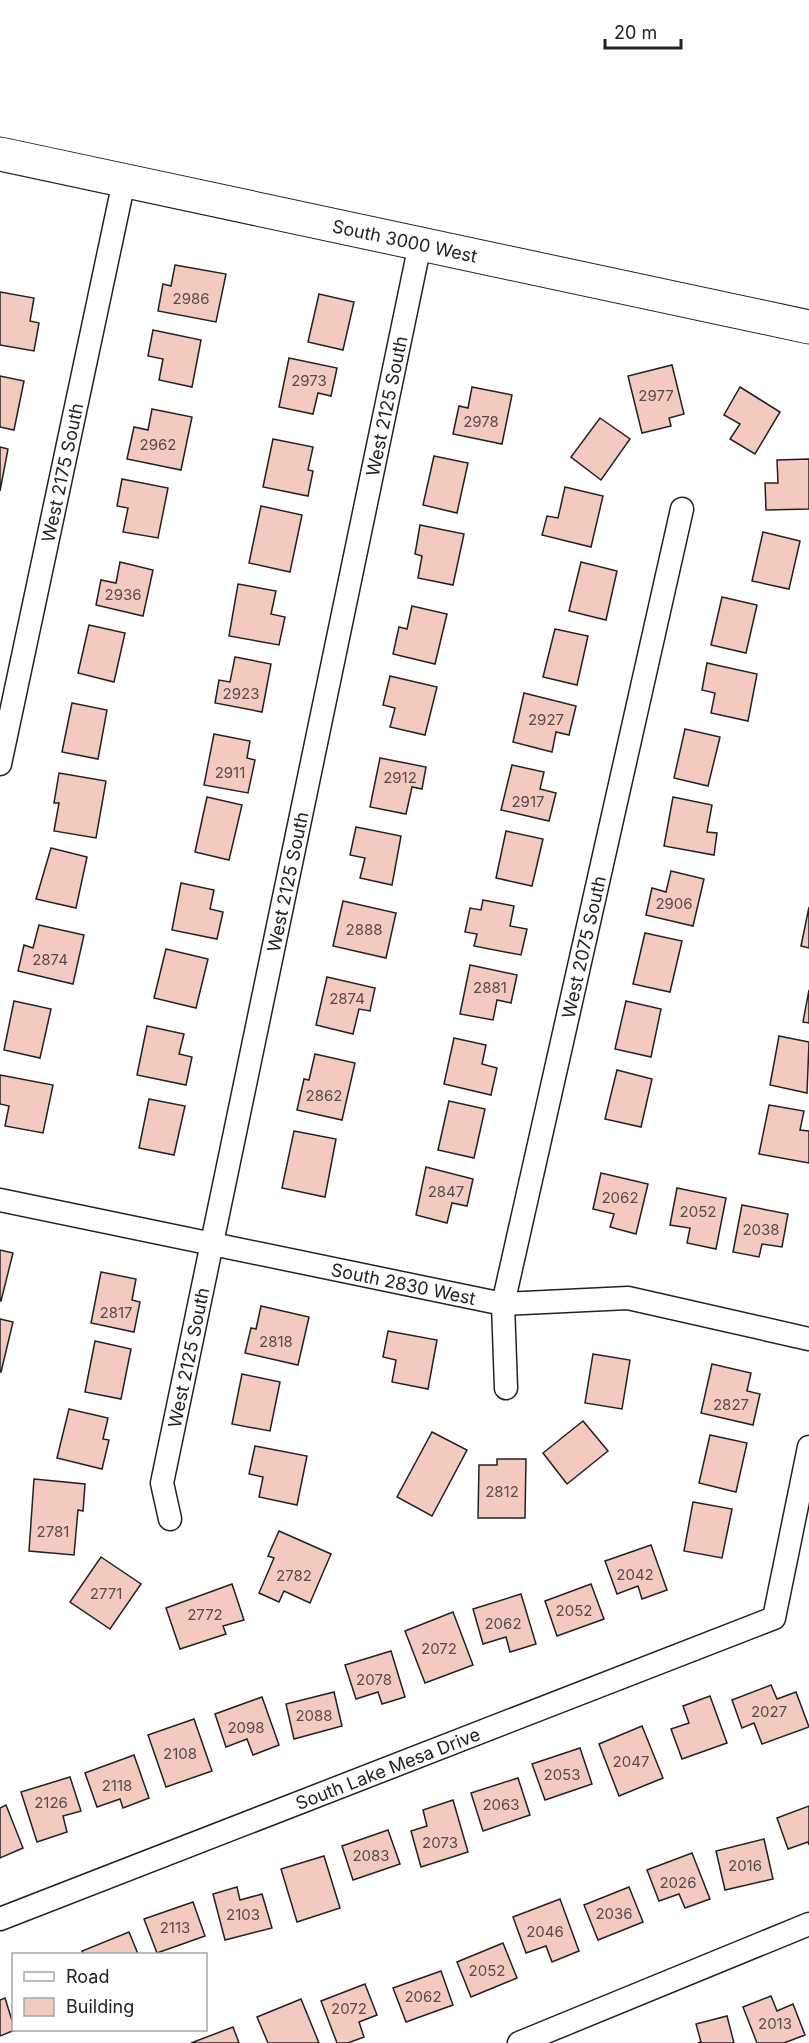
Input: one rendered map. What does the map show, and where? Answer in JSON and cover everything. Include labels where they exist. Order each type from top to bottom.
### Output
[{"type":"street","name":"South 3000 West","points":[[0,154],[809,327]]},
{"type":"street","name":"West 2175 South","points":[[0,764],[124,181]]},
{"type":"street","name":"West 2125 South","points":[[170,1519],[162,1483],[420,244]]},
{"type":"street","name":"West 2075 South","points":[[506,1388],[503,1304],[682,509]]},
{"type":"street","name":"South 2830 West","points":[[0,1200],[503,1304],[628,1298],[809,1339]]},
{"type":"street","name":"South Lake Mesa Drive","points":[[0,1919],[774,1618],[809,1447]]},
{"type":"street","points":[[519,2043],[809,1924]]},
{"type":"building","points":[[175,265],[226,274],[216,322],[158,311],[163,284],[171,286]]},
{"type":"building","points":[[0,292],[34,298],[30,321],[39,323],[34,351],[0,345]]},
{"type":"building","points":[[319,294],[354,302],[343,350],[308,342]]},
{"type":"building","points":[[153,330],[201,340],[192,387],[159,380],[163,359],[148,356]]},
{"type":"building","points":[[289,358],[337,368],[331,396],[318,393],[313,414],[279,407]]},
{"type":"building","points":[[672,365],[684,414],[669,418],[671,426],[642,433],[628,376]]},
{"type":"building","points":[[0,376],[24,381],[14,430],[0,427]]},
{"type":"building","points":[[472,387],[512,395],[502,444],[453,434],[459,406],[468,408]]},
{"type":"building","points":[[740,387],[780,412],[755,454],[730,439],[740,424],[724,415]]},
{"type":"building","points":[[152,409],[192,417],[181,470],[127,459],[134,427],[148,430]]},
{"type":"building","points":[[600,418],[630,439],[601,480],[571,457]]},
{"type":"building","points":[[273,439],[313,447],[308,470],[313,471],[308,496],[263,487]]},
{"type":"building","points":[[0,447],[8,449],[0,491]]},
{"type":"building","points":[[434,456],[468,463],[457,513],[423,505]]},
{"type":"building","points":[[809,459],[809,509],[766,510],[765,483],[778,483],[777,460]]},
{"type":"building","points":[[122,479],[168,488],[158,538],[123,532],[128,508],[117,506]]},
{"type":"building","points":[[565,487],[603,496],[591,547],[542,535],[547,516],[558,518]]},
{"type":"building","points":[[261,506],[302,515],[290,572],[249,563]]},
{"type":"building","points":[[420,525],[464,534],[453,585],[418,578],[422,556],[415,554]]},
{"type":"building","points":[[763,532],[800,541],[789,589],[752,581]]},
{"type":"building","points":[[120,562],[153,570],[143,616],[96,605],[101,580],[116,583]]},
{"type":"building","points":[[581,562],[617,571],[606,620],[569,611]]},
{"type":"building","points":[[238,584],[276,591],[271,614],[285,617],[279,645],[229,636]]},
{"type":"building","points":[[722,597],[757,605],[746,653],[711,645]]},
{"type":"building","points":[[412,606],[447,614],[435,664],[393,654],[399,627],[407,629]]},
{"type":"building","points":[[89,625],[125,633],[114,682],[78,673]]},
{"type":"building","points":[[555,629],[588,636],[577,685],[543,677]]},
{"type":"building","points":[[235,657],[271,664],[262,712],[215,703],[219,680],[230,682]]},
{"type":"building","points":[[707,663],[757,674],[748,721],[711,713],[715,693],[702,690]]},
{"type":"building","points":[[390,676],[437,687],[425,735],[390,727],[395,708],[383,705]]},
{"type":"building","points":[[524,693],[576,706],[569,735],[556,732],[552,752],[513,742]]},
{"type":"building","points":[[72,703],[107,710],[98,759],[62,752]]},
{"type":"building","points":[[685,729],[720,737],[708,786],[674,778]]},
{"type":"building","points":[[214,734],[250,741],[247,758],[255,760],[248,793],[204,785]]},
{"type":"building","points":[[380,758],[426,767],[422,789],[412,787],[406,814],[370,807]]},
{"type":"building","points":[[512,765],[544,772],[540,789],[556,793],[549,821],[501,810]]},
{"type":"building","points":[[59,773],[106,781],[96,838],[54,831],[59,803],[54,803]]},
{"type":"building","points":[[207,797],[242,805],[229,860],[195,852]]},
{"type":"building","points":[[673,797],[712,805],[707,832],[717,833],[714,855],[664,846]]},
{"type":"building","points":[[356,827],[401,836],[392,885],[360,878],[365,858],[350,855]]},
{"type":"building","points":[[506,831],[543,839],[532,886],[496,878]]},
{"type":"building","points":[[51,848],[87,857],[76,908],[36,899]]},
{"type":"building","points":[[671,871],[704,879],[693,926],[646,915],[652,888],[666,892]]},
{"type":"building","points":[[181,883],[214,890],[210,909],[223,912],[217,939],[172,930]]},
{"type":"building","points":[[483,900],[514,906],[510,926],[527,929],[521,955],[474,946],[477,934],[465,932],[470,908],[481,910]]},
{"type":"building","points":[[343,901],[396,913],[386,958],[333,946]]},
{"type":"building","points":[[809,907],[809,948],[801,946]]},
{"type":"building","points":[[39,925],[84,935],[73,984],[18,971],[24,945],[33,948]]},
{"type":"building","points":[[645,933],[682,941],[670,992],[633,984]]},
{"type":"building","points":[[166,949],[208,959],[196,1008],[154,998]]},
{"type":"building","points":[[470,965],[517,975],[511,1003],[497,1000],[493,1020],[460,1014]]},
{"type":"building","points":[[327,977],[375,988],[370,1011],[359,1009],[353,1034],[316,1025]]},
{"type":"building","points":[[809,990],[809,1023],[803,1022]]},
{"type":"building","points":[[14,1001],[51,1009],[40,1058],[4,1050]]},
{"type":"building","points":[[626,1001],[661,1009],[651,1057],[615,1049]]},
{"type":"building","points":[[147,1026],[184,1034],[179,1054],[192,1057],[186,1085],[137,1075]]},
{"type":"building","points":[[779,1036],[809,1042],[807,1093],[770,1085]]},
{"type":"building","points":[[454,1038],[486,1045],[482,1064],[497,1068],[491,1095],[444,1084]]},
{"type":"building","points":[[315,1054],[355,1063],[342,1120],[297,1110],[304,1079],[309,1080]]},
{"type":"building","points":[[617,1070],[652,1079],[641,1127],[605,1119]]},
{"type":"building","points":[[0,1075],[53,1085],[43,1133],[5,1126],[9,1106],[0,1104]]},
{"type":"building","points":[[149,1099],[185,1106],[174,1155],[139,1148]]},
{"type":"building","points":[[449,1101],[485,1109],[474,1158],[438,1150]]},
{"type":"building","points":[[769,1105],[804,1111],[800,1130],[809,1131],[809,1163],[759,1154]]},
{"type":"building","points":[[294,1131],[336,1139],[325,1197],[282,1188]]},
{"type":"building","points":[[426,1167],[473,1179],[467,1206],[452,1203],[447,1223],[416,1215]]},
{"type":"building","points":[[601,1173],[648,1184],[636,1234],[610,1227],[614,1214],[593,1209]]},
{"type":"building","points":[[677,1188],[726,1198],[716,1249],[687,1243],[690,1228],[670,1225]]},
{"type":"building","points":[[742,1205],[788,1214],[782,1247],[762,1244],[759,1257],[733,1252]]},
{"type":"building","points":[[0,1250],[13,1253],[1,1301],[0,1301]]},
{"type":"building","points":[[101,1272],[136,1279],[132,1300],[140,1302],[134,1332],[91,1323]]},
{"type":"building","points":[[261,1306],[309,1317],[298,1365],[245,1353],[251,1328],[256,1329]]},
{"type":"building","points":[[0,1319],[13,1322],[1,1372],[0,1372]]},
{"type":"building","points":[[388,1331],[437,1340],[428,1389],[392,1382],[396,1360],[383,1357]]},
{"type":"building","points":[[95,1341],[131,1349],[121,1399],[85,1392]]},
{"type":"building","points":[[593,1354],[630,1360],[622,1409],[585,1403]]},
{"type":"building","points":[[712,1364],[751,1373],[747,1391],[760,1394],[753,1425],[701,1413]]},
{"type":"building","points":[[242,1374],[280,1382],[270,1431],[232,1424]]},
{"type":"building","points":[[69,1409],[108,1418],[103,1439],[109,1440],[102,1469],[57,1458]]},
{"type":"building","points":[[583,1421],[608,1451],[567,1484],[543,1453]]},
{"type":"building","points":[[432,1432],[467,1450],[432,1516],[397,1497]]},
{"type":"building","points":[[710,1435],[747,1443],[736,1492],[699,1483]]},
{"type":"building","points":[[255,1446],[307,1456],[297,1505],[259,1497],[263,1477],[249,1474]]},
{"type":"building","points":[[497,1459],[526,1459],[525,1518],[478,1518],[479,1465],[497,1465]]},
{"type":"building","points":[[34,1479],[85,1484],[83,1511],[78,1510],[74,1555],[29,1551]]},
{"type":"building","points":[[693,1502],[732,1509],[722,1558],[684,1551]]},
{"type":"building","points":[[279,1531],[331,1554],[310,1603],[284,1591],[279,1602],[259,1593],[274,1558],[268,1556]]},
{"type":"building","points":[[651,1545],[667,1590],[642,1599],[638,1586],[617,1594],[605,1561]]},
{"type":"building","points":[[101,1557],[141,1584],[110,1629],[70,1602]]},
{"type":"building","points":[[232,1584],[244,1620],[223,1626],[226,1634],[180,1649],[166,1608]]},
{"type":"building","points":[[591,1584],[604,1619],[557,1636],[545,1601]]},
{"type":"building","points":[[521,1594],[536,1644],[510,1652],[506,1637],[483,1644],[473,1609]]},
{"type":"building","points":[[453,1612],[473,1665],[425,1683],[405,1631]]},
{"type":"building","points":[[391,1651],[405,1697],[382,1704],[378,1692],[356,1699],[345,1665]]},
{"type":"building","points":[[771,1685],[777,1699],[796,1692],[809,1727],[762,1744],[754,1723],[742,1728],[732,1700]]},
{"type":"building","points":[[334,1692],[342,1726],[294,1739],[286,1704]]},
{"type":"building","points":[[710,1696],[727,1743],[682,1759],[671,1729],[689,1723],[683,1706]]},
{"type":"building","points":[[262,1697],[279,1745],[253,1755],[247,1739],[226,1747],[215,1714]]},
{"type":"building","points":[[194,1719],[212,1771],[166,1787],[148,1735]]},
{"type":"building","points":[[642,1726],[663,1778],[619,1796],[599,1744]]},
{"type":"building","points":[[580,1748],[592,1784],[545,1800],[532,1764]]},
{"type":"building","points":[[134,1755],[149,1798],[123,1808],[120,1799],[97,1807],[85,1773]]},
{"type":"building","points":[[70,1777],[81,1811],[63,1816],[67,1832],[37,1842],[21,1792]]},
{"type":"building","points":[[518,1778],[530,1815],[483,1831],[471,1793]]},
{"type":"building","points":[[453,1800],[468,1852],[421,1867],[411,1831],[427,1826],[423,1810]]},
{"type":"building","points":[[6,1805],[23,1848],[0,1858],[0,1808]]},
{"type":"building","points":[[809,1806],[809,1845],[808,1842],[788,1849],[777,1818]]},
{"type":"building","points":[[388,1830],[400,1864],[353,1880],[342,1846]]},
{"type":"building","points":[[764,1839],[773,1879],[725,1890],[716,1851]]},
{"type":"building","points":[[692,1853],[710,1899],[685,1908],[679,1894],[659,1901],[647,1870]]},
{"type":"building","points":[[324,1856],[340,1908],[297,1922],[281,1869]]},
{"type":"building","points":[[237,1887],[240,1900],[262,1894],[272,1928],[225,1940],[213,1894]]},
{"type":"building","points":[[629,1887],[643,1922],[598,1940],[584,1905]]},
{"type":"building","points":[[560,1899],[579,1951],[552,1962],[546,1946],[526,1953],[513,1917]]},
{"type":"building","points":[[193,1902],[205,1936],[157,1953],[144,1919]]},
{"type":"building","points":[[129,1932],[138,1953],[83,1953],[82,1951]]},
{"type":"building","points":[[503,1943],[517,1978],[471,1997],[457,1962]]},
{"type":"building","points":[[441,1971],[453,2005],[406,2022],[393,1988]]},
{"type":"building","points":[[365,1984],[377,2015],[359,2022],[364,2037],[348,2043],[337,2043],[321,2001]]},
{"type":"building","points":[[771,1996],[777,2011],[793,2004],[805,2035],[784,2043],[757,2043],[743,2007]]},
{"type":"building","points":[[5,1998],[12,2020],[12,2031],[0,2036],[0,2000]]},
{"type":"building","points":[[301,1999],[319,2043],[268,2043],[257,2017]]},
{"type":"building","points":[[727,2016],[734,2043],[698,2043],[701,2042],[696,2024]]},
{"type":"building","points":[[233,2027],[239,2043],[191,2043]]}]
